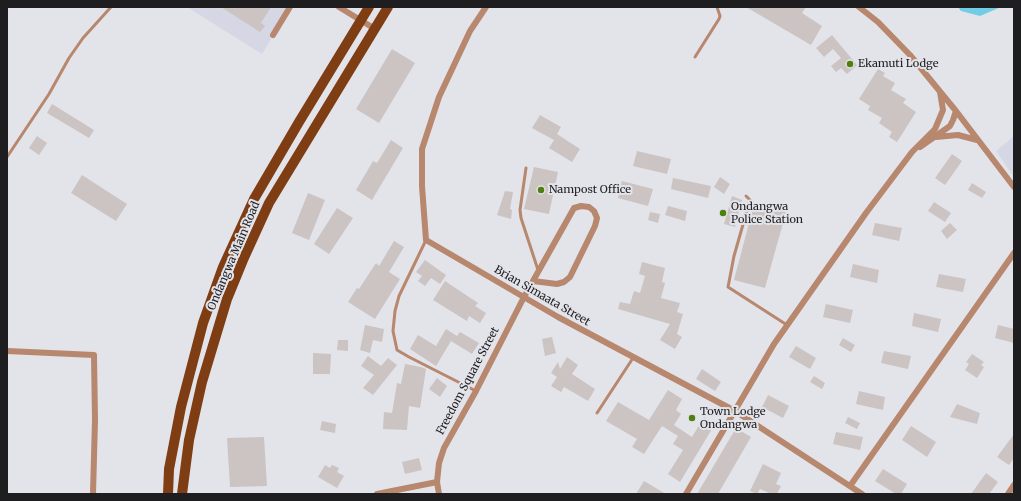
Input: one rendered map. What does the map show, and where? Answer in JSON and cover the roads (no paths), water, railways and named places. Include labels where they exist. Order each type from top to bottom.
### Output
[{"type":"main road","name":"Ondangwa Main Road","points":[[168,494],[169,469],[181,407],[203,323],[223,267],[254,199],[369,7]]},
{"type":"main road","name":"Ondangwa Main Road","points":[[182,494],[189,440],[202,382],[227,299],[255,231],[269,203],[388,7]]},
{"type":"street","points":[[273,35],[290,7]]},
{"type":"street","points":[[339,7],[375,29]]},
{"type":"street","points":[[426,240],[422,186],[422,149],[439,97],[470,31],[486,7]]},
{"type":"street","points":[[859,7],[878,22],[910,55],[956,111],[1014,187]]},
{"type":"street","points":[[686,494],[774,344],[866,213],[912,152],[935,128],[943,110],[940,92]]},
{"type":"street","points":[[912,152],[950,126],[956,111]]},
{"type":"street","points":[[936,137],[958,135],[977,140]]},
{"type":"street","name":"Freedom Square Street","points":[[439,494],[437,482],[439,463],[444,448],[476,391],[524,297],[574,208],[581,206],[594,211],[597,218],[595,226],[570,277],[564,282],[557,284],[533,281]]},
{"type":"street","name":"Brian Simaata Street","points":[[426,240],[558,317],[735,411],[862,494]]},
{"type":"street","points":[[850,486],[1014,252]]},
{"type":"street","points":[[7,351],[94,355],[95,420],[93,494]]},
{"type":"street","points":[[378,494],[437,482]]},
{"type":"street","points":[[1008,494],[1014,486]]},
{"type":"lane","points":[[7,157],[49,94],[69,58],[111,7]]},
{"type":"lane","points":[[695,57],[719,19],[720,16],[717,7]]},
{"type":"lane","points":[[526,168],[520,210],[521,218],[538,272]]},
{"type":"lane","points":[[746,196],[750,200],[734,256],[728,287],[787,325]]},
{"type":"lane","points":[[426,240],[399,296],[395,311],[393,331],[397,350],[476,391]]},
{"type":"lane","points":[[597,413],[633,358]]},
{"type":"water","points":[[958,7],[1001,7],[980,16],[961,11]]},
{"type":"place","name":"Ekamuti Lodge","points":[[850,64]]},
{"type":"place","name":"Nampost Office","points":[[541,190]]},
{"type":"place","name":"Ondangwa Police Station","points":[[723,213]]},
{"type":"place","name":"Town Lodge Ondangwa","points":[[692,418]]}]
